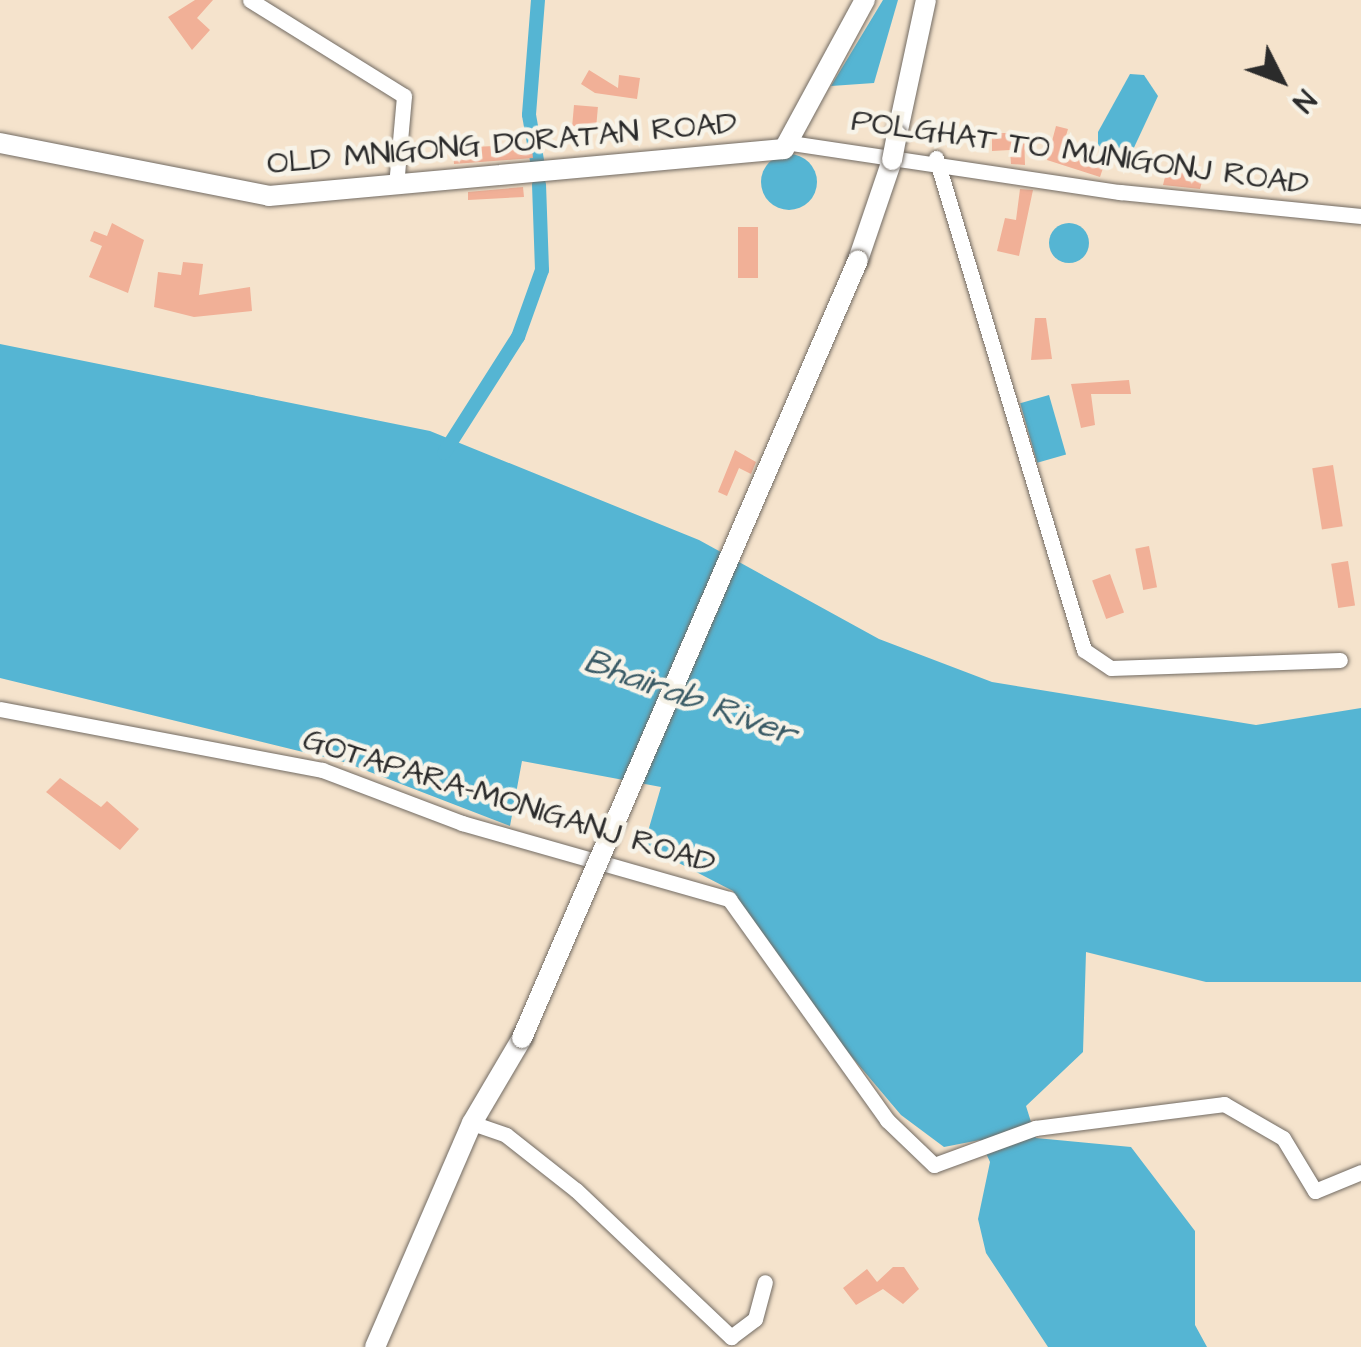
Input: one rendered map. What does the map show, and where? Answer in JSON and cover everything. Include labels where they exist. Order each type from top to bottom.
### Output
[{"type":"main road","points":[[791,143],[864,0]]},
{"type":"main road","points":[[374,1347],[472,1123],[522,1038],[858,260],[892,160],[926,0]]},
{"type":"main road","name":"OLD MNIGONG DORATAN ROAD","points":[[0,143],[226,192],[396,185],[791,143]]},
{"type":"street","points":[[250,0],[404,96],[396,185]]},
{"type":"street","name":"POLGHAT TO MUNIGONJ ROAD","points":[[791,143],[936,158],[1120,192],[1361,216]]},
{"type":"street","points":[[936,158],[1084,650],[1112,668],[1340,660]]},
{"type":"street","name":"GOTAPARA-MONIGANJ ROAD","points":[[0,709],[322,770],[462,824],[729,899],[887,1120],[934,1164],[982,1153],[1036,1128],[1224,1104],[1282,1138],[1315,1191],[1361,1172]]},
{"type":"street","points":[[472,1123],[506,1135],[576,1190],[731,1337],[755,1319],[765,1282]]},
{"type":"water","points":[[883,0],[898,0],[874,83],[831,86]]},
{"type":"water","points":[[1130,74],[1144,75],[1158,96],[1131,154],[1115,159],[1098,145],[1098,132]]},
{"type":"water","points":[[789,154],[809,162],[817,182],[809,202],[789,210],[769,202],[761,182],[769,162]]},
{"type":"water","points":[[1069,223],[1083,229],[1089,243],[1083,257],[1069,263],[1055,257],[1049,243],[1055,229]]},
{"type":"water","name":"Bhairab River","points":[[0,344],[430,431],[699,540],[879,639],[992,682],[1256,725],[1361,708],[1361,982],[1206,982],[1086,952],[1083,1052],[1026,1106],[1036,1138],[1131,1147],[1195,1231],[1195,1325],[1207,1347],[1048,1347],[986,1253],[978,1219],[990,1162],[980,1140],[944,1147],[901,1115],[786,979],[733,891],[644,845],[661,787],[522,761],[510,826],[344,762],[0,678]]},
{"type":"water","points":[[1049,395],[1066,455],[1037,463],[1020,403]]},
{"type":"building","points":[[195,0],[213,0],[197,18],[210,30],[192,50],[168,17]]},
{"type":"building","points":[[589,70],[618,88],[619,75],[640,78],[637,99],[595,93],[581,84]]},
{"type":"building","points":[[574,105],[598,107],[596,128],[572,126]]},
{"type":"building","points":[[1056,126],[1068,129],[1062,149],[1105,162],[1100,177],[1047,160]]},
{"type":"building","points":[[992,133],[1024,133],[1025,165],[1011,164],[1010,150],[992,151]]},
{"type":"building","points":[[453,148],[532,149],[533,158],[454,164]]},
{"type":"building","points":[[1168,165],[1203,178],[1200,189],[1163,185]]},
{"type":"building","points":[[523,187],[524,197],[468,200],[468,192]]},
{"type":"building","points":[[1020,189],[1033,190],[1019,256],[997,251],[1005,218],[1016,220]]},
{"type":"building","points":[[112,223],[144,240],[128,293],[89,277],[102,246],[90,241],[94,231],[107,236]]},
{"type":"building","points":[[738,227],[758,227],[758,278],[738,278]]},
{"type":"building","points":[[183,262],[203,264],[199,295],[250,287],[252,311],[194,317],[154,307],[158,272],[181,275]]},
{"type":"building","points":[[1035,318],[1046,318],[1052,359],[1031,360]]},
{"type":"building","points":[[1129,380],[1131,394],[1091,394],[1095,425],[1081,428],[1071,384]]},
{"type":"building","points":[[735,450],[756,462],[751,474],[739,468],[727,496],[718,492]]},
{"type":"building","points":[[1333,465],[1343,526],[1322,530],[1312,468]]},
{"type":"building","points":[[1149,546],[1157,587],[1143,590],[1135,549]]},
{"type":"building","points":[[1348,561],[1355,605],[1338,608],[1331,564]]},
{"type":"building","points":[[1110,574],[1124,613],[1106,619],[1092,580]]},
{"type":"building","points":[[60,778],[101,807],[107,801],[139,829],[120,850],[46,792]]},
{"type":"building","points":[[893,1267],[904,1267],[919,1289],[903,1304],[883,1289],[856,1305],[843,1288],[867,1269],[877,1282]]},
{"type":"waterway","points":[[538,0],[529,115],[538,166]]},
{"type":"waterway","points":[[444,453],[518,337],[542,270],[539,184]]}]
